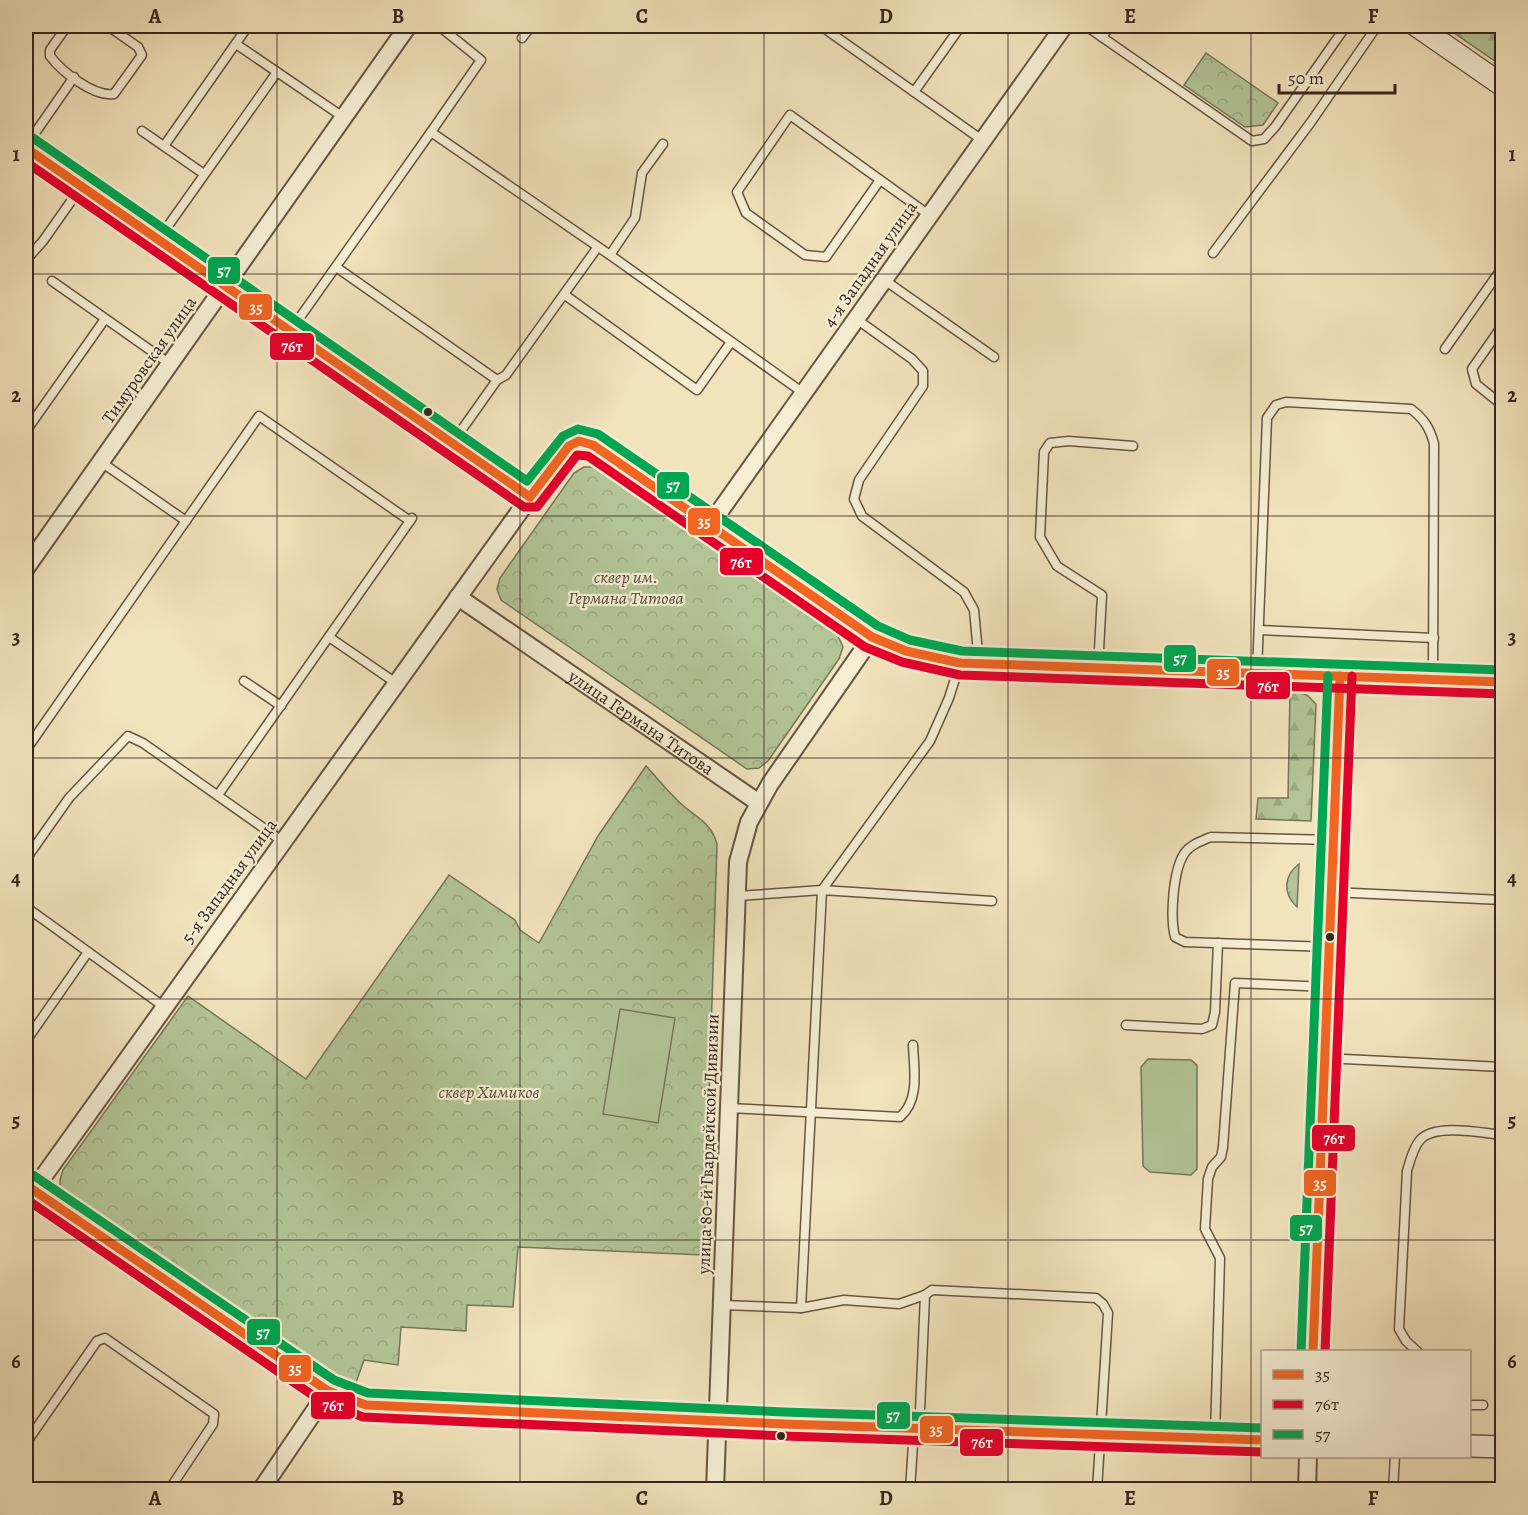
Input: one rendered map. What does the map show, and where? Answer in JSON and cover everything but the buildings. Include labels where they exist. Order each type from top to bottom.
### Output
[{"type":"street","name":"Тимуровская улица","points":[[26,568],[408,26]]},
{"type":"street","name":"4-я Западная улица","points":[[710,525],[802,392],[1064,26]]},
{"type":"street","points":[[1417,26],[1503,85]]},
{"type":"street","points":[[26,147],[224,287],[530,497]]},
{"type":"street","points":[[458,597],[530,497],[570,446],[579,441],[593,445],[872,637],[906,651],[969,663],[1503,682]]},
{"type":"street","name":"5-я Западная улица","points":[[29,1188],[458,597]]},
{"type":"street","name":"улица Германа Титова","points":[[458,597],[759,803]]},
{"type":"street","points":[[759,803],[872,637]]},
{"type":"street","points":[[1313,1350],[1340,676]]},
{"type":"street","name":"улица 80-й Гвардейской Дивизии","points":[[715,1490],[738,862],[742,839],[759,803]]},
{"type":"street","points":[[29,1188],[328,1391],[366,1405],[915,1429],[1261,1440]]},
{"type":"street","points":[[261,1490],[328,1391]]},
{"type":"street","points":[[1471,1446],[1503,1447]]},
{"type":"street","points":[[1307,1490],[1308,1458]]},
{"type":"lane","points":[[67,26],[50,50],[50,56],[74,77],[105,96],[114,94],[142,55],[138,47],[108,26]]},
{"type":"lane","points":[[164,146],[248,26]]},
{"type":"lane","points":[[289,332],[480,60],[439,26]]},
{"type":"lane","points":[[522,38],[531,26]]},
{"type":"lane","points":[[914,92],[961,26]]},
{"type":"lane","points":[[1086,26],[1252,141],[1264,139],[1275,128],[1346,26]]},
{"type":"lane","points":[[1102,37],[1110,26]]},
{"type":"lane","points":[[1213,253],[1311,122],[1377,26]]},
{"type":"lane","points":[[828,31],[982,140]]},
{"type":"lane","points":[[236,44],[343,117]]},
{"type":"lane","points":[[158,240],[277,72]]},
{"type":"lane","points":[[26,147],[74,77]]},
{"type":"lane","points":[[880,180],[826,257],[805,255],[746,213],[736,192],[790,115],[929,214]]},
{"type":"lane","points":[[142,130],[204,174]]},
{"type":"lane","points":[[430,132],[610,255],[802,392]]},
{"type":"lane","points":[[610,255],[635,218],[642,173],[663,144]]},
{"type":"lane","points":[[26,260],[43,241],[81,187]]},
{"type":"lane","points":[[452,443],[497,380],[506,375],[597,248]]},
{"type":"lane","points":[[336,267],[497,380]]},
{"type":"lane","points":[[1446,349],[1503,268]]},
{"type":"lane","points":[[883,279],[994,357]]},
{"type":"lane","points":[[52,281],[170,364]]},
{"type":"lane","points":[[565,295],[697,390],[731,342]]},
{"type":"lane","points":[[801,1308],[822,890],[930,741],[948,698],[969,663],[974,610],[964,592],[862,516],[854,499],[859,480],[923,386],[923,371],[912,359],[855,318]]},
{"type":"lane","points":[[26,431],[105,319]]},
{"type":"lane","points":[[1503,326],[1472,369],[1476,384],[1503,405]]},
{"type":"lane","points":[[1257,673],[1268,418],[1276,405],[1286,402],[1411,409],[1422,417],[1431,432],[1434,444],[1433,680]]},
{"type":"lane","points":[[26,750],[259,416],[411,519],[218,795]]},
{"type":"lane","points":[[1098,669],[1102,595],[1057,566],[1040,537],[1044,452],[1050,443],[1069,441],[1133,446]]},
{"type":"lane","points":[[101,462],[186,521]]},
{"type":"lane","points":[[1259,630],[1434,638]]},
{"type":"lane","points":[[329,637],[396,683]]},
{"type":"lane","points":[[244,681],[281,706]]},
{"type":"lane","points":[[26,859],[69,798],[128,736],[144,743],[282,841]]},
{"type":"lane","points":[[1330,946],[1185,942],[1175,937],[1172,925],[1177,868],[1185,852],[1196,843],[1211,837],[1334,840]]},
{"type":"lane","points":[[738,896],[822,890],[992,901]]},
{"type":"lane","points":[[1332,892],[1503,900]]},
{"type":"lane","points":[[26,907],[163,1006]]},
{"type":"lane","points":[[1125,1025],[1202,1029],[1212,1025],[1215,1012],[1218,943]]},
{"type":"lane","points":[[26,1041],[88,952]]},
{"type":"lane","points":[[1215,1439],[1220,1258],[1205,1229],[1208,1179],[1212,1167],[1221,1157],[1223,1147],[1235,983],[1328,987]]},
{"type":"lane","points":[[729,1108],[900,1117],[908,1110],[915,1083],[913,1045]]},
{"type":"lane","points":[[1325,1058],[1503,1067]]},
{"type":"lane","points":[[1416,1350],[1398,1329],[1407,1171],[1413,1153],[1420,1140],[1431,1132],[1458,1130],[1503,1135]]},
{"type":"lane","points":[[722,1305],[801,1308],[844,1300],[899,1304],[926,1295],[932,1290],[1096,1298],[1108,1313],[1097,1490]]},
{"type":"lane","points":[[910,1490],[915,1429],[920,1411],[926,1295]]},
{"type":"lane","points":[[26,1443],[97,1341],[105,1338],[214,1414],[213,1424],[169,1490]]},
{"type":"lane","points":[[1471,1405],[1483,1405]]},
{"type":"lane","points":[[1393,1490],[1395,1458]]},
{"type":"green space","points":[[1444,26],[1502,26],[1502,66]]},
{"type":"green space","points":[[1206,53],[1278,103],[1263,125],[1245,127],[1184,85]]},
{"type":"green space","name":"сквер им. Германа Титова","points":[[584,467],[594,467],[838,636],[843,647],[839,659],[768,761],[759,768],[747,769],[501,600],[497,589],[500,578],[574,473]]},
{"type":"green space","points":[[1290,690],[1307,695],[1316,704],[1311,821],[1256,819],[1258,798],[1288,798]]},
{"type":"green space","name":"сквер Химиков","points":[[646,766],[678,801],[711,830],[717,844],[704,1255],[518,1247],[513,1307],[467,1305],[466,1331],[401,1327],[398,1365],[364,1360],[354,1388],[337,1383],[65,1197],[60,1184],[63,1170],[188,996],[306,1079],[449,875],[515,920],[520,930],[539,943],[598,836]]},
{"type":"green space","points":[[1299,864],[1297,907],[1289,896],[1287,885],[1290,874]]},
{"type":"green space","points":[[620,1009],[675,1018],[658,1123],[603,1114]]},
{"type":"green space","points":[[1148,1059],[1191,1060],[1197,1065],[1197,1169],[1191,1175],[1150,1172],[1143,1166],[1141,1067]]},
{"type":"transit line","name":"57","points":[[33,138],[527,481],[563,436],[578,429],[598,434],[878,626],[910,640],[962,651],[1502,670]]},
{"type":"transit line","name":"35","points":[[26,148],[530,497],[569,446],[579,441],[593,445],[872,637],[906,651],[960,663],[1502,682]]},
{"type":"transit line","name":"76т","points":[[26,162],[524,507],[537,507],[577,455],[588,456],[865,647],[902,662],[960,675],[1502,694]]},
{"type":"transit line","name":"57","points":[[1301,1350],[1328,676]]},
{"type":"transit line","name":"35","points":[[1313,1350],[1340,676]]},
{"type":"transit line","name":"76т","points":[[1325,1350],[1352,676]]},
{"type":"transit line","name":"57","points":[[33,1175],[334,1380],[368,1393],[784,1412],[1261,1428]]},
{"type":"transit line","name":"35","points":[[26,1185],[328,1391],[366,1405],[784,1424],[1261,1440]]},
{"type":"transit line","name":"76т","points":[[26,1199],[321,1401],[363,1417],[784,1436],[1261,1452]]}]
